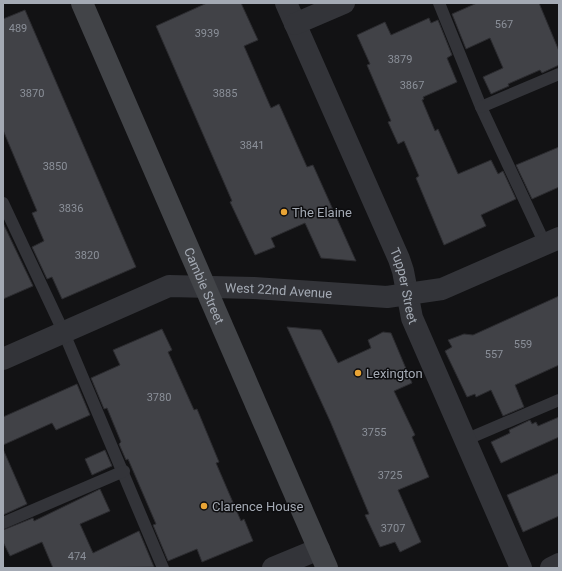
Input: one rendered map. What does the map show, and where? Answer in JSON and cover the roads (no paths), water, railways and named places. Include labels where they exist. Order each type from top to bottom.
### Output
[{"type":"main road","name":"Cambie Street","points":[[82,3],[323,558]]},
{"type":"street","name":"Tupper Street","points":[[286,3],[399,259],[403,271],[412,318],[521,568]]},
{"type":"street","points":[[295,24],[344,3]]},
{"type":"street","name":"West 22nd Avenue","points":[[3,359],[169,286],[254,288],[387,297],[442,290],[552,241]]},
{"type":"street","points":[[273,568],[323,558]]},
{"type":"street","points":[[551,568],[559,564]]},
{"type":"lane","points":[[439,3],[481,107],[552,241]]},
{"type":"lane","points":[[481,107],[559,74]]},
{"type":"lane","points":[[3,202],[64,333],[124,471],[163,568]]},
{"type":"lane","points":[[465,440],[559,400]]},
{"type":"lane","points":[[3,523],[124,471]]},
{"type":"place","name":"The Elaine","points":[[284,212]]},
{"type":"place","name":"Lexington","points":[[358,373]]},
{"type":"place","name":"Clarence House","points":[[204,506]]}]
